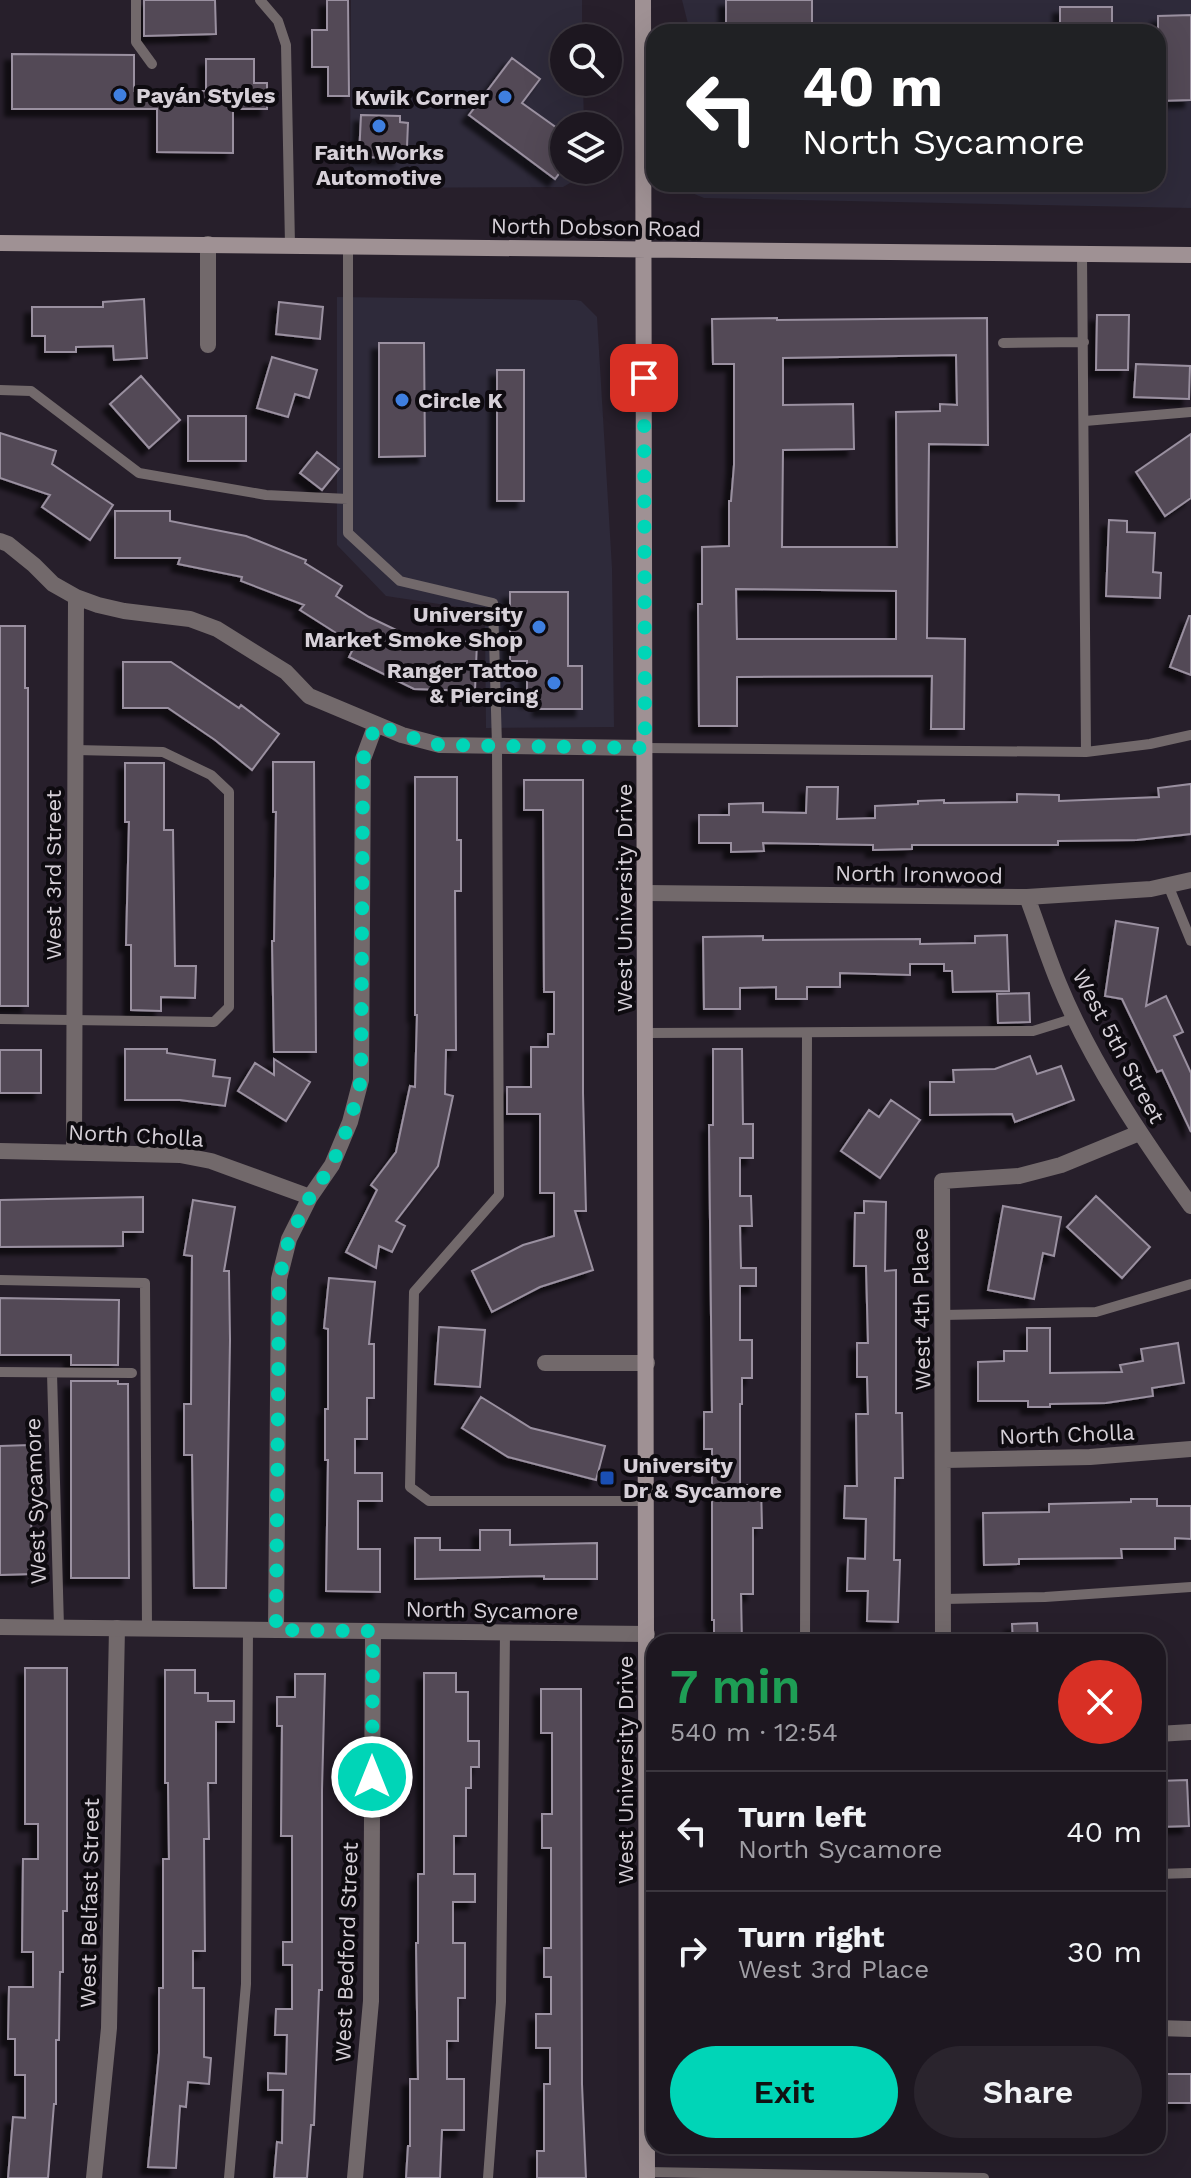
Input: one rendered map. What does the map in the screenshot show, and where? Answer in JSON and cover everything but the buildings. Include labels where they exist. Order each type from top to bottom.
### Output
[{"type":"main road","name":"West University Drive","points":[[643,0],[647,1634]]},
{"type":"main road","name":"North Dobson Road","points":[[0,243],[1191,255]]},
{"type":"main road","name":"West University Drive","points":[[647,2154],[647,2175]]},
{"type":"street","points":[[208,244],[208,345]]},
{"type":"street","points":[[0,541],[34,565],[53,584],[76,597],[124,611],[190,619],[217,629],[286,672],[309,696],[402,735],[440,745],[645,748]]},
{"type":"street","name":"West 3rd Street","points":[[74,1152],[76,597]]},
{"type":"street","points":[[276,1630],[279,1279],[289,1239],[338,1151],[350,1122],[361,1080],[363,759],[376,724]]},
{"type":"street","name":"North Ironwood","points":[[646,893],[1027,897],[1151,889],[1191,880]]},
{"type":"street","name":"West 5th Street","points":[[1027,897],[1075,1018],[1139,1133],[1191,1206]]},
{"type":"street","name":"West 4th Place","points":[[943,1634],[942,1181],[1019,1176],[1061,1165],[1139,1133]]},
{"type":"street","name":"North Cholla","points":[[0,1151],[180,1155],[201,1159],[310,1197]]},
{"type":"street","points":[[545,1363],[647,1363]]},
{"type":"street","name":"North Cholla","points":[[945,1460],[1090,1457],[1191,1449]]},
{"type":"street","name":"North Sycamore","points":[[0,1627],[647,1634]]},
{"type":"street","name":"West Belfast Street","points":[[94,2178],[109,2028],[117,1628]]},
{"type":"street","name":"West Bedford Street","points":[[355,2178],[371,2001],[373,1631]]},
{"type":"street","points":[[1166,1734],[1191,1732]]},
{"type":"street","points":[[1166,2028],[1191,2029]]},
{"type":"lane","points":[[136,0],[136,42],[152,64]]},
{"type":"lane","points":[[260,0],[278,21],[286,45],[290,245]]},
{"type":"lane","points":[[348,245],[348,533],[400,581],[493,603],[497,746],[499,1195],[414,1292],[410,1487],[429,1501],[647,1501]]},
{"type":"lane","points":[[1082,255],[1086,752]]},
{"type":"lane","points":[[1003,343],[1084,342]]},
{"type":"lane","points":[[0,390],[31,391],[139,473],[266,495],[348,499]]},
{"type":"lane","points":[[1085,421],[1191,412]]},
{"type":"lane","points":[[645,748],[1086,752],[1191,735]]},
{"type":"lane","points":[[0,1019],[214,1022],[229,1007],[229,792],[211,775],[163,752],[76,750]]},
{"type":"lane","points":[[1168,885],[1191,941]]},
{"type":"lane","points":[[646,1033],[1033,1031],[1075,1018]]},
{"type":"lane","points":[[805,1634],[807,1033]]},
{"type":"lane","points":[[0,1280],[145,1283],[147,1628]]},
{"type":"lane","points":[[943,1315],[1096,1312],[1191,1284]]},
{"type":"lane","points":[[0,1372],[132,1373]]},
{"type":"lane","name":"West Sycamore","points":[[52,1373],[59,1627]]},
{"type":"lane","points":[[944,1599],[1045,1597],[1191,1587]]},
{"type":"lane","points":[[229,2178],[246,1984],[248,1629]]},
{"type":"lane","points":[[488,2178],[501,2002],[505,1632]]},
{"type":"lane","points":[[1166,1874],[1191,1873]]},
{"type":"lane","points":[[647,2175],[984,2178]]},
{"type":"shaded area","points":[[351,0],[582,0],[582,24],[550,24],[550,96],[583,96],[584,112],[550,112],[550,184],[568,184],[563,187],[350,188]]},
{"type":"shaded area","points":[[682,0],[1191,0],[1191,208],[704,198],[691,192],[1166,192],[1166,24],[688,24]]},
{"type":"shaded area","points":[[337,297],[576,300],[597,317],[612,568],[614,727],[486,728],[485,625],[472,609],[386,596],[337,545]]},
{"type":"place","name":"Payán Styles","points":[[120,95]]},
{"type":"place","name":"Kwik Corner","points":[[505,97]]},
{"type":"place","name":"Faith Works Automotive","points":[[379,126]]},
{"type":"place","name":"Circle K","points":[[402,400]]},
{"type":"place","name":"University Market Smoke Shop","points":[[539,627]]},
{"type":"place","name":"Ranger Tattoo & Piercing","points":[[554,683]]},
{"type":"place","name":"University Dr & Sycamore","points":[[607,1478]]},
{"type":"route","points":[[372,1777],[373,1631],[276,1630],[279,1279],[289,1239],[310,1197],[332,1165],[350,1122],[361,1080],[363,759],[376,724],[440,745],[645,748],[644,378]]}]
